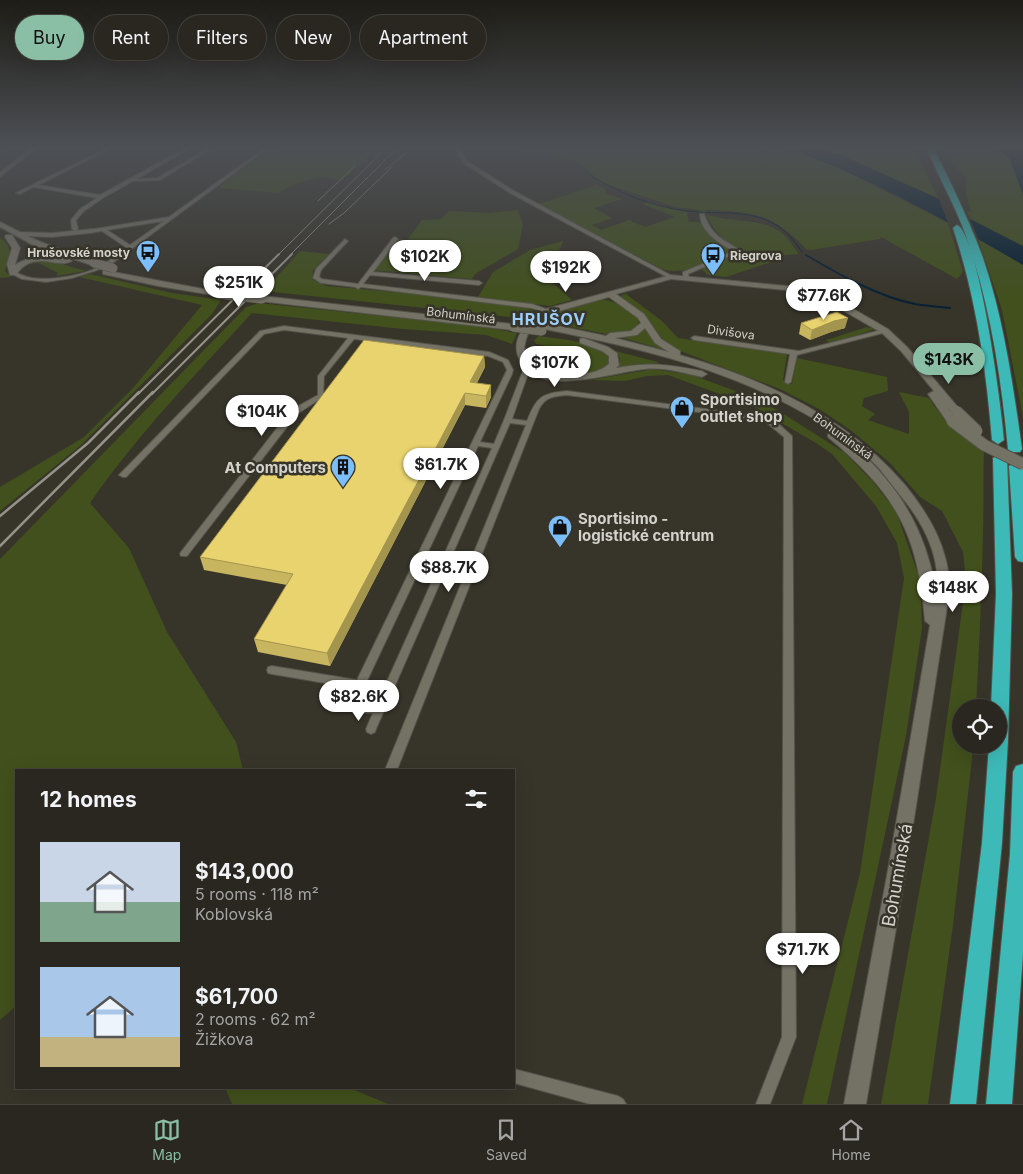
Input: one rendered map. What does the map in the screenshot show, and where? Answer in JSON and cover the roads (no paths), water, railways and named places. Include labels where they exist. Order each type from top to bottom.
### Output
[{"type":"highway","points":[[945,199],[983,295],[1004,360],[1019,459],[1023,557]]},
{"type":"highway","points":[[954,199],[970,235],[983,295],[998,440]]},
{"type":"highway","points":[[1000,458],[1004,594],[1000,699]]},
{"type":"highway","points":[[963,1104],[992,843],[997,754]]},
{"type":"highway","points":[[999,1104],[1020,854],[1023,772]]},
{"type":"main road","name":"Bohumínská","points":[[0,224],[5,233],[72,260],[110,268],[158,284],[515,324],[642,348],[705,367],[766,391],[814,414],[855,441],[900,485],[928,524],[940,556],[943,588],[886,939],[855,1104]]},
{"type":"main road","points":[[5,233],[52,236],[90,231]]},
{"type":"main road","points":[[72,260],[65,249],[66,243],[90,231]]},
{"type":"main road","points":[[5,233],[16,248],[11,264],[13,273]]},
{"type":"main road","points":[[13,273],[17,266],[37,259],[72,260]]},
{"type":"main road","points":[[535,320],[549,311],[671,277],[769,285],[802,291],[844,307],[885,331],[904,349],[924,376],[935,399],[984,445],[1019,459]]},
{"type":"main road","points":[[609,293],[633,309],[664,346],[705,367]]},
{"type":"main road","points":[[572,334],[624,335],[638,331],[646,323]]},
{"type":"main road","points":[[524,334],[520,347],[523,362],[527,368],[537,373],[554,376],[590,377],[639,367],[660,366],[721,379]]},
{"type":"main road","points":[[572,334],[605,348],[614,355],[616,362],[611,369],[590,377]]},
{"type":"main road","name":"Bohumínská","points":[[572,334],[721,379],[768,398],[819,426],[856,454],[887,486],[904,510],[921,547],[930,594],[933,646]]},
{"type":"street","points":[[75,229],[73,220],[75,216],[99,199]]},
{"type":"street","points":[[13,273],[30,279],[52,279],[110,268],[131,248],[199,199]]},
{"type":"street","points":[[524,199],[671,277]]},
{"type":"street","points":[[686,277],[685,273],[738,251],[713,235],[707,228],[702,215]]},
{"type":"street","points":[[90,231],[173,218]]},
{"type":"street","points":[[103,229],[131,248]]},
{"type":"street","points":[[358,287],[395,239]]},
{"type":"street","points":[[345,241],[318,270],[316,278],[336,285],[506,302],[549,311]]},
{"type":"street","points":[[369,273],[479,284]]},
{"type":"street","points":[[123,475],[262,332],[284,328],[489,354],[504,359],[509,365],[509,374],[360,685],[354,702],[364,710],[375,708],[390,689]]},
{"type":"street","name":"Divišova","points":[[694,338],[805,353],[885,331]]},
{"type":"street","points":[[184,554],[294,412],[321,396],[321,376],[352,337]]},
{"type":"street","points":[[788,382],[794,352]]},
{"type":"street","points":[[371,729],[508,420],[527,368]]},
{"type":"street","points":[[390,769],[538,402],[542,398],[549,394],[567,393],[760,418],[770,421],[788,436],[789,1037],[763,1104]]},
{"type":"street","points":[[508,420],[530,424]]},
{"type":"street","points":[[475,443],[495,446]]},
{"type":"street","points":[[272,670],[360,685]]},
{"type":"street","points":[[515,1076],[618,1104]]},
{"type":"water","points":[[904,199],[938,199],[970,219],[1023,246],[1023,265],[965,232]]},
{"type":"waterway","points":[[638,199],[674,209],[693,212],[745,214],[760,218],[775,224],[789,235],[802,252]]},
{"type":"waterway","points":[[806,255],[845,277],[887,296],[915,304],[950,308]]},
{"type":"railway","points":[[278,255],[335,199]]},
{"type":"railway","points":[[290,255],[346,199]]},
{"type":"railway","points":[[329,224],[359,199]]},
{"type":"railway","points":[[138,394],[279,254]]},
{"type":"railway","points":[[152,394],[292,254]]},
{"type":"railway","points":[[0,516],[88,443],[139,392]]},
{"type":"railway","points":[[0,546],[153,392]]},
{"type":"place","name":"Hrušovské mosty","points":[[148,273]]},
{"type":"place","name":"Riegrova","points":[[713,276]]},
{"type":"place","name":"Sportisimo outlet shop","points":[[682,429]]},
{"type":"place","name":"At Computers","points":[[343,488]]},
{"type":"place","name":"Sportisimo - logistické centrum","points":[[560,548]]},
{"type":"district","name":"HRUŠOV","points":[[549,319]]}]
